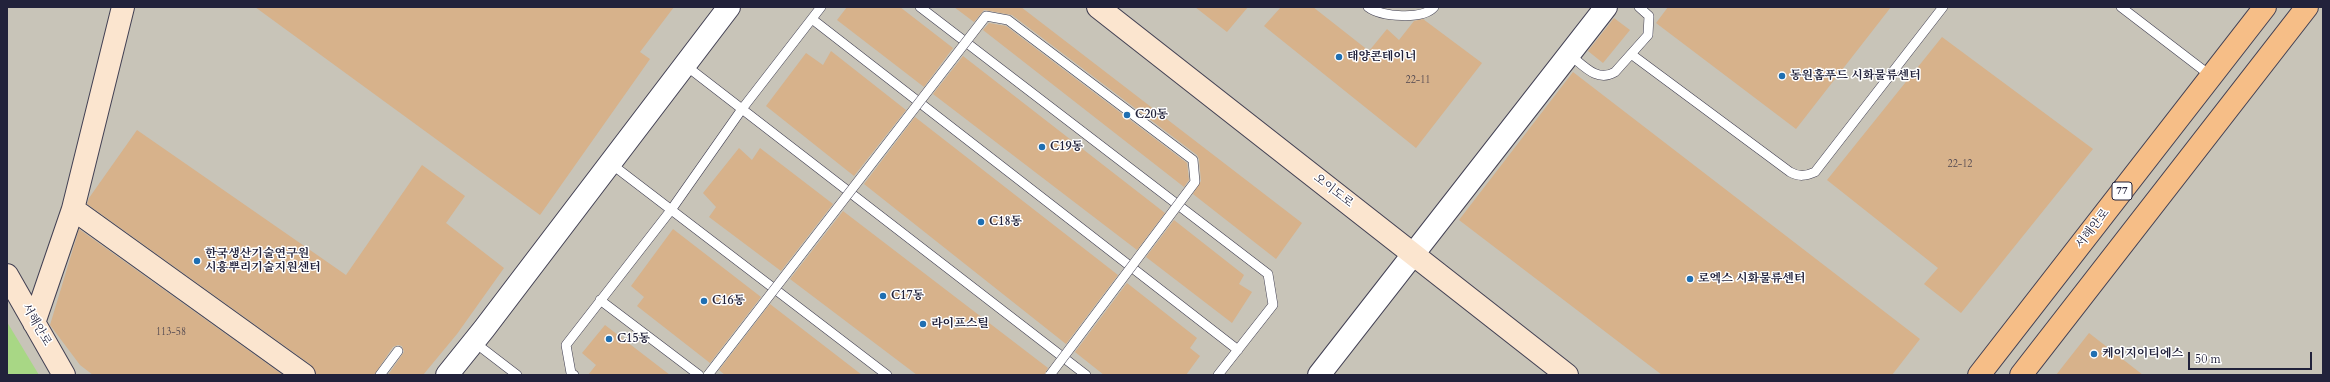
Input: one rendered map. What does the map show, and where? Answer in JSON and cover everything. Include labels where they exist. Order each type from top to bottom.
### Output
[{"type":"main road","points":[[34,323],[73,209],[122,7]]},
{"type":"main road","name":"오이도로","points":[[1098,7],[1567,375]]},
{"type":"main road","name":"서해안로","points":[[1979,375],[2265,7]]},
{"type":"main road","points":[[2021,375],[2307,7]]},
{"type":"main road","points":[[73,209],[304,375]]},
{"type":"main road","name":"서해안로","points":[[7,275],[64,375]]},
{"type":"street","points":[[447,375],[474,342],[729,7]]},
{"type":"street","points":[[1319,375],[1606,7]]},
{"type":"lane","points":[[574,375],[571,372],[566,345],[671,210],[742,109],[821,7]]},
{"type":"lane","points":[[920,7],[1268,274],[1273,305],[1218,375]]},
{"type":"lane","points":[[1368,7],[1381,14],[1398,16],[1426,14],[1434,7]]},
{"type":"lane","points":[[1569,54],[1597,76],[1603,76],[1615,72],[1648,35],[1650,24],[1649,16],[1639,7]]},
{"type":"lane","points":[[1631,54],[1790,172],[1796,175],[1806,175],[1815,172],[1943,7]]},
{"type":"lane","points":[[2121,7],[2212,76]]},
{"type":"lane","points":[[708,375],[986,16],[1008,20],[1193,160],[1195,182],[1050,375]]},
{"type":"lane","points":[[812,18],[1238,350]]},
{"type":"lane","points":[[685,65],[1086,375]]},
{"type":"lane","points":[[610,163],[887,375]]},
{"type":"lane","points":[[600,300],[699,375]]},
{"type":"lane","points":[[474,342],[517,375]]},
{"type":"lane","points":[[380,375],[398,351]]},
{"type":"shaded area","points":[[7,7],[2323,7],[2323,375],[7,375]]},
{"type":"green space","points":[[7,322],[39,375],[7,375]]},
{"type":"building","points":[[255,7],[674,7],[640,52],[650,59],[540,215]]},
{"type":"building","points":[[847,7],[900,7],[953,48],[924,87],[837,20]]},
{"type":"building","points":[[954,7],[1021,7],[1302,223],[1276,259],[1193,194],[1201,181],[1199,159],[1197,155],[1012,15],[984,10],[974,22]]},
{"type":"building","points":[[1195,7],[1248,7],[1227,32]]},
{"type":"building","points":[[1281,7],[1313,7],[1369,51],[1387,29],[1399,40],[1414,21],[1423,19],[1482,63],[1416,148],[1264,26]]},
{"type":"building","name":"동원홈푸드 시화물류센터","points":[[1668,7],[1891,7],[1796,129],[1656,23]]},
{"type":"building","points":[[1614,18],[1630,30],[1603,63],[1588,51]]},
{"type":"building","points":[[989,23],[1006,26],[1187,163],[1189,180],[1184,187],[983,30]]},
{"type":"building","points":[[1942,37],[2093,149],[1961,313],[1924,284],[1938,268],[1827,180]]},
{"type":"building","points":[[831,51],[906,110],[854,176],[766,106],[806,53],[823,65]]},
{"type":"building","points":[[963,56],[1165,213],[1137,250],[933,94]]},
{"type":"building","name":"로엑스 시화물류센터","points":[[1573,72],[1920,339],[1892,375],[1662,375],[1459,220]]},
{"type":"building","points":[[915,117],[1118,275],[1066,344],[864,184]]},
{"type":"building","points":[[137,130],[346,275],[422,165],[465,196],[446,223],[504,268],[457,334],[423,375],[388,375],[404,352],[402,346],[398,345],[393,347],[374,375],[316,375],[311,365],[87,204],[89,198]]},
{"type":"building","points":[[739,148],[752,160],[760,148],[833,204],[781,271],[709,217],[716,207],[703,193]]},
{"type":"building","name":"C17동","points":[[843,211],[1048,368],[1044,375],[917,375],[790,279]]},
{"type":"building","points":[[1174,220],[1244,275],[1239,284],[1252,292],[1232,323],[1146,257]]},
{"type":"building","points":[[79,229],[283,375],[93,375],[80,365],[50,325]]},
{"type":"building","points":[[673,229],[761,297],[710,363],[637,306],[644,297],[631,286]]},
{"type":"building","points":[[1127,283],[1197,338],[1190,348],[1200,356],[1186,375],[1104,375],[1075,352]]},
{"type":"building","points":[[770,304],[862,375],[725,375],[719,370]]},
{"type":"building","name":"C15동","points":[[605,325],[670,375],[588,375],[596,365],[582,353]]},
{"type":"building","name":"케이지이티에스","points":[[2089,333],[2143,375],[2056,375]]},
{"type":"place","name":"태양콘테이너","points":[[1339,57]]},
{"type":"place","name":"동원홈푸드 시화물류센터","points":[[1782,76]]},
{"type":"place","name":"C20동","points":[[1127,115]]},
{"type":"place","name":"C19동","points":[[1042,147]]},
{"type":"place","name":"C18동","points":[[981,222]]},
{"type":"place","name":"한국생산기술연구원 시흥뿌리기술지원센터","points":[[197,261]]},
{"type":"place","name":"로엑스 시화물류센터","points":[[1690,279]]},
{"type":"place","name":"C17동","points":[[883,296]]},
{"type":"place","name":"C16동","points":[[704,301]]},
{"type":"place","name":"라이프스틸","points":[[923,324]]},
{"type":"place","name":"C15동","points":[[609,339]]},
{"type":"place","name":"케이지이티에스","points":[[2094,354]]}]
